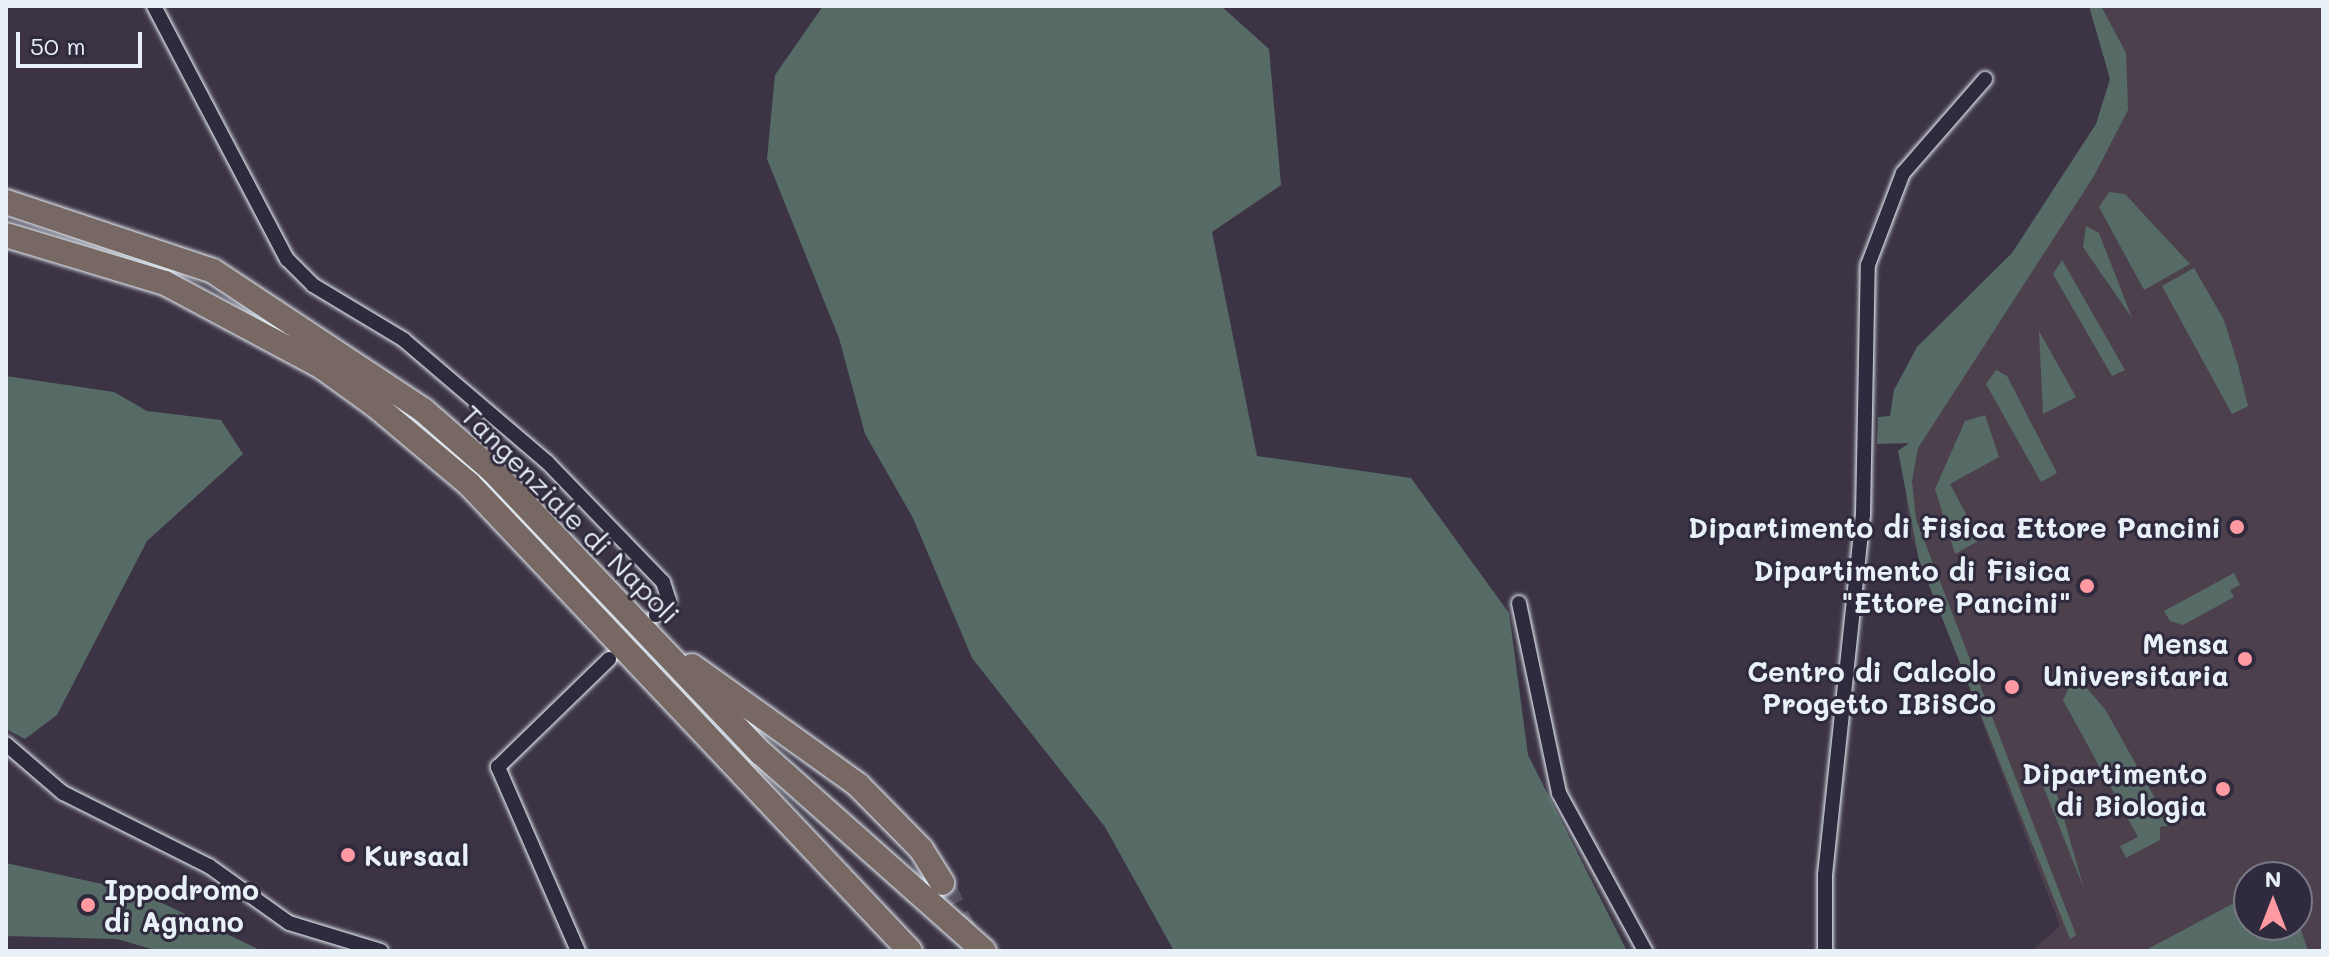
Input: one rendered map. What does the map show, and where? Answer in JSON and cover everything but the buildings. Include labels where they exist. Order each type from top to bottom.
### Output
[{"type":"highway","name":"Tangenziale di Napoli","points":[[6,202],[213,271],[308,327],[492,470],[761,753],[984,951]]},
{"type":"highway","name":"Tangenziale di Napoli","points":[[6,235],[177,289],[322,367],[376,406],[469,484],[910,951]]},
{"type":"highway","points":[[657,643],[858,785],[921,849],[942,883]]},
{"type":"street","points":[[154,6],[287,259],[313,285],[404,340],[547,462],[663,582],[669,600],[656,615]]},
{"type":"street","points":[[1825,951],[1825,875],[1863,515],[1868,265],[1903,173],[1985,79]]},
{"type":"street","points":[[1519,603],[1559,793],[1645,951]]},
{"type":"street","points":[[578,951],[498,767],[609,659]]},
{"type":"street","points":[[6,744],[63,793],[209,866],[289,923],[381,951]]},
{"type":"shaded area","points":[[2093,6],[2323,6],[2323,951],[2032,951],[2060,926],[1908,528],[1904,460],[2017,288],[2099,123],[2113,80]]},
{"type":"green space","points":[[823,6],[1221,6],[1269,49],[1281,185],[1212,232],[1257,456],[1411,478],[1509,613],[1528,755],[1627,951],[1174,951],[1105,827],[972,658],[913,518],[865,434],[839,338],[767,159],[775,75]]},
{"type":"green space","points":[[2089,6],[2101,6],[2126,53],[2128,110],[2094,176],[1918,448],[1912,481],[1916,519],[2076,935],[2070,939],[1919,560],[1898,451],[1909,443],[1877,444],[1878,417],[1890,416],[1894,390],[1917,347],[2012,253],[2096,124],[2110,79]]},
{"type":"green space","points":[[2109,192],[2125,194],[2190,264],[2144,290],[2099,207]]},
{"type":"green space","points":[[2086,226],[2099,233],[2132,318],[2083,247]]},
{"type":"green space","points":[[2062,260],[2125,370],[2112,376],[2053,274]]},
{"type":"green space","points":[[2194,268],[2224,320],[2238,365],[2248,406],[2232,414],[2162,286]]},
{"type":"green space","points":[[2039,331],[2076,397],[2043,414]]},
{"type":"green space","points":[[1996,370],[2007,376],[2057,473],[2041,482],[1986,384]]},
{"type":"green space","points":[[6,376],[114,392],[147,411],[221,420],[243,454],[147,541],[57,715],[25,739],[6,729]]},
{"type":"green space","points":[[1985,415],[1999,457],[1950,484],[1980,540],[1955,554],[1935,489],[1965,421]]},
{"type":"green space","points":[[2234,573],[2240,585],[2230,590],[2234,597],[2183,625],[2170,621],[2164,611]]},
{"type":"green space","points":[[2083,684],[2105,709],[2170,825],[2160,827],[2160,840],[2126,858],[2120,846],[2138,837],[2063,700],[2070,685]]},
{"type":"green space","points":[[2050,770],[2084,889],[2038,773]]},
{"type":"green space","name":"Ippodromo di Agnano","points":[[6,863],[139,892],[262,951],[158,951],[117,939],[6,936]]},
{"type":"green space","points":[[2233,904],[2233,941],[2305,941],[2308,951],[2144,951]]},
{"type":"tunnel","points":[[942,883],[968,938]]},
{"type":"place","name":"Dipartimento di Fisica Ettore Pancini","points":[[2237,527]]},
{"type":"place","name":"Dipartimento di Fisica \"Ettore Pancini\"","points":[[2087,586]]},
{"type":"place","name":"Mensa Universitaria","points":[[2245,659]]},
{"type":"place","name":"Centro di Calcolo Progetto IBiSCo","points":[[2012,687]]},
{"type":"place","name":"Dipartimento di Biologia","points":[[2223,789]]},
{"type":"place","name":"Kursaal","points":[[348,855]]},
{"type":"place","name":"Ippodromo di Agnano","points":[[88,905]]}]
